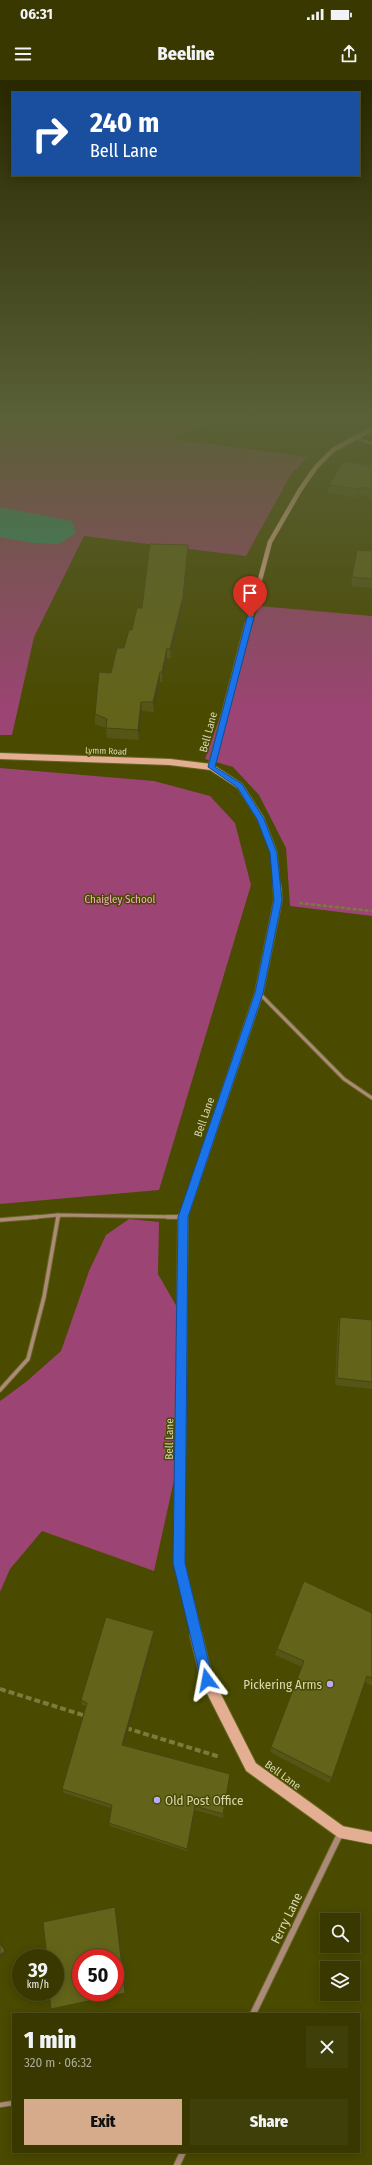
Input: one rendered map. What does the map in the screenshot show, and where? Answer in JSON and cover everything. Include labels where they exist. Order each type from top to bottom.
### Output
[{"type":"main road","name":"Bell Lane","points":[[285,515],[270,542],[211,767],[240,786],[261,819],[274,853],[278,900],[259,993],[183,1217],[179,1563],[207,1680],[251,1767],[341,1832]]},
{"type":"main road","name":"Lymm Road","points":[[0,756],[170,762],[211,767]]},
{"type":"main road","points":[[341,1832],[372,1838]]},
{"type":"street","name":"Ferry Lane","points":[[252,2013],[341,1832]]},
{"type":"street","points":[[177,2165],[183,2153]]},
{"type":"lane","points":[[259,993],[344,1079],[372,1098]]},
{"type":"lane","points":[[0,1220],[58,1215],[183,1217]]},
{"type":"lane","points":[[0,1390],[28,1359],[44,1297],[58,1215]]},
{"type":"lane","points":[[0,2105],[12,2103]]},
{"type":"path","points":[[278,900],[372,911]]},
{"type":"path","points":[[0,1690],[91,1718]]},
{"type":"path","points":[[122,1727],[251,1767]]},
{"type":"green space","points":[[0,515],[268,515],[246,556],[84,536],[34,637],[12,735],[0,735]]},
{"type":"green space","points":[[259,606],[372,616],[372,916],[290,906],[286,848],[259,795],[233,767],[205,759]]},
{"type":"green space","name":"Chaigley School","points":[[0,768],[154,781],[210,796],[235,823],[251,885],[159,1190],[0,1204]]},
{"type":"green space","points":[[129,1219],[159,1222],[158,1274],[181,1314],[187,1421],[154,1571],[42,1531],[10,1569],[0,1592],[0,1401],[26,1382],[61,1351],[89,1271],[106,1235]]},
{"type":"shaded area","points":[[0,515],[43,515],[72,521],[76,533],[59,544],[32,543],[0,537]]},
{"type":"building","points":[[150,544],[188,545],[183,597],[170,649],[167,648],[153,702],[141,702],[138,730],[106,728],[107,719],[95,714],[99,672],[111,673],[117,648],[124,648],[129,630],[132,630],[137,608],[142,608]]},
{"type":"building","points":[[357,550],[372,551],[372,579],[352,577]]},
{"type":"building","points":[[340,1317],[372,1320],[372,1382],[337,1378]]},
{"type":"building","name":"Pickering Arms","points":[[304,1581],[372,1613],[372,1678],[367,1676],[332,1778],[271,1747],[304,1661],[277,1649]]},
{"type":"building","name":"Old Post Office","points":[[106,1617],[154,1631],[122,1745],[230,1774],[223,1814],[195,1806],[187,1849],[109,1823],[112,1805],[62,1789],[87,1703],[81,1700]]},
{"type":"building","points":[[115,1907],[120,1949],[72,1949],[72,2001],[88,2001],[51,2009],[50,2001],[64,2001],[64,1949],[46,1949],[43,1922]]},
{"type":"building","points":[[0,1943],[5,1951],[0,1955]]},
{"type":"place","name":"Pickering Arms","points":[[330,1684]]},
{"type":"place","name":"Old Post Office","points":[[157,1800]]},
{"type":"route","points":[[207,1680],[179,1563],[183,1217],[259,993],[278,900],[274,853],[261,819],[240,786],[211,767],[250,617]]}]
